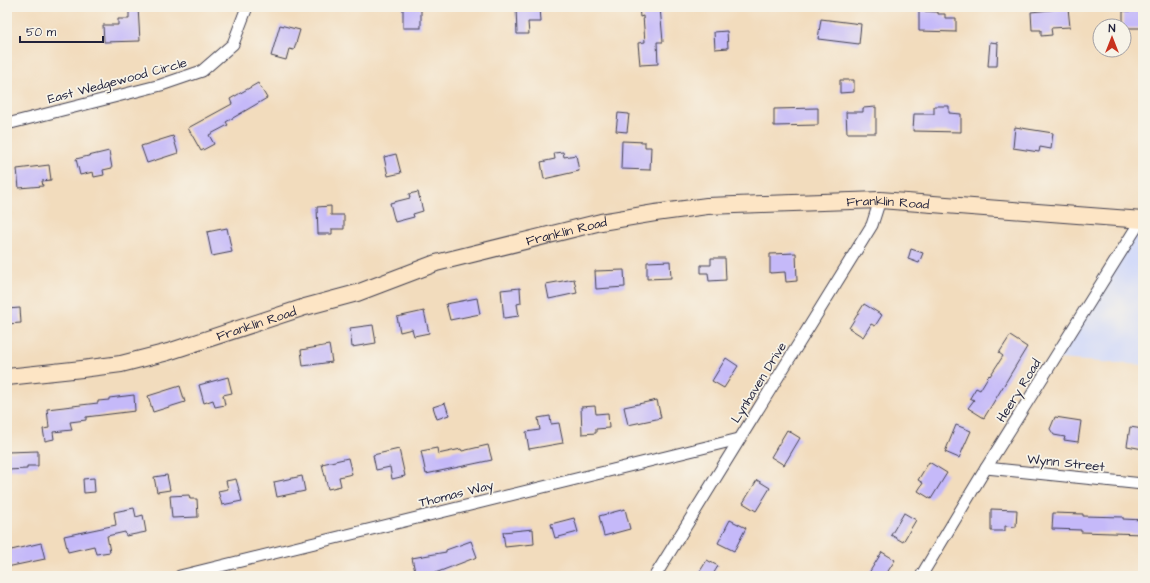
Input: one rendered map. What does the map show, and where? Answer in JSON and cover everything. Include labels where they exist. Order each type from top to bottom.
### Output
[{"type":"main road","name":"Franklin Road","points":[[7,377],[114,365],[168,352],[305,307],[357,293],[436,263],[600,222],[707,206],[880,200],[1142,220]]},
{"type":"street","name":"East Wedgewood Circle","points":[[7,124],[161,85],[202,71],[233,44],[247,7]]},
{"type":"street","name":"Lynhaven Drive","points":[[655,576],[872,225],[880,200]]},
{"type":"street","name":"Heery Road","points":[[921,576],[986,468],[1142,220]]},
{"type":"street","name":"Thomas Way","points":[[180,576],[739,439]]},
{"type":"street","name":"Wynn Street","points":[[986,468],[1143,484]]},
{"type":"shaded area","points":[[1143,217],[1143,365],[1058,359]]},
{"type":"building","points":[[129,7],[138,7],[140,41],[104,42],[103,25],[118,25],[118,19],[129,19]]},
{"type":"building","points":[[403,7],[421,7],[421,28],[403,28]]},
{"type":"building","points":[[516,7],[540,7],[541,22],[528,22],[529,34],[517,34]]},
{"type":"building","points":[[639,7],[660,7],[663,42],[657,42],[658,64],[640,65],[638,43],[645,42],[643,16],[640,17]]},
{"type":"building","points":[[1068,8],[1070,27],[1051,28],[1052,35],[1041,36],[1041,30],[1032,30],[1031,12]]},
{"type":"building","points":[[919,11],[938,12],[938,14],[945,14],[945,18],[956,18],[956,32],[919,31]]},
{"type":"building","points":[[1123,11],[1143,11],[1143,28],[1132,28],[1132,18],[1123,18]]},
{"type":"building","points":[[821,19],[861,24],[859,44],[818,39]]},
{"type":"building","points":[[280,25],[300,30],[294,50],[289,49],[286,60],[271,56]]},
{"type":"building","points":[[727,31],[728,48],[715,49],[714,32]]},
{"type":"building","points":[[990,42],[998,43],[997,66],[988,66]]},
{"type":"building","points":[[840,80],[854,80],[854,92],[840,93]]},
{"type":"building","points":[[258,83],[267,98],[226,122],[228,125],[209,135],[214,144],[201,151],[188,128],[232,104],[230,99]]},
{"type":"building","points":[[934,106],[949,106],[949,113],[961,114],[961,132],[913,131],[914,114],[934,114]]},
{"type":"building","points":[[876,107],[876,133],[847,133],[846,112],[863,112],[863,108]]},
{"type":"building","points":[[818,108],[818,125],[774,126],[774,109]]},
{"type":"building","points":[[618,113],[629,114],[627,132],[616,131]]},
{"type":"building","points":[[1015,127],[1053,133],[1051,149],[1040,147],[1039,152],[1013,148]]},
{"type":"building","points":[[173,136],[178,153],[147,163],[141,146]]},
{"type":"building","points":[[622,141],[645,142],[645,147],[651,147],[650,170],[621,169]]},
{"type":"building","points":[[109,151],[112,168],[103,170],[104,175],[94,177],[93,172],[80,175],[76,159]]},
{"type":"building","points":[[563,152],[564,157],[576,155],[579,171],[544,179],[541,162],[555,159],[554,153]]},
{"type":"building","points":[[396,154],[401,173],[388,176],[384,157]]},
{"type":"building","points":[[49,165],[51,180],[42,181],[43,186],[19,188],[17,169]]},
{"type":"building","points":[[418,192],[423,211],[413,214],[414,217],[395,222],[390,203],[410,198],[409,194]]},
{"type":"building","points":[[331,206],[331,215],[344,215],[344,229],[332,229],[332,234],[318,234],[317,207]]},
{"type":"building","points":[[227,228],[232,252],[212,256],[207,232]]},
{"type":"building","points":[[911,249],[923,253],[919,263],[908,259]]},
{"type":"building","points":[[796,253],[797,281],[786,282],[785,272],[770,273],[770,254]]},
{"type":"building","points":[[711,258],[725,258],[726,280],[709,281],[708,273],[701,273],[701,265],[711,265]]},
{"type":"building","points":[[670,261],[671,278],[647,279],[647,262]]},
{"type":"building","points":[[624,270],[625,287],[596,289],[595,271]]},
{"type":"building","points":[[574,279],[577,293],[549,299],[546,284]]},
{"type":"building","points":[[520,288],[521,303],[517,304],[519,316],[504,318],[501,290]]},
{"type":"building","points":[[477,298],[480,314],[450,320],[446,304]]},
{"type":"building","points":[[864,304],[882,315],[875,326],[871,324],[863,337],[849,328]]},
{"type":"building","points":[[20,308],[21,323],[7,324],[7,309]]},
{"type":"building","points":[[424,311],[429,333],[414,336],[412,329],[400,332],[397,317]]},
{"type":"building","points":[[373,325],[376,343],[352,347],[350,328]]},
{"type":"building","points":[[1010,336],[1027,347],[984,418],[968,408],[974,400],[970,398],[976,388],[980,390],[1003,356],[999,353]]},
{"type":"building","points":[[329,345],[332,362],[303,366],[301,350]]},
{"type":"building","points":[[726,358],[738,366],[724,388],[712,381]]},
{"type":"building","points":[[228,377],[232,393],[223,395],[225,405],[215,407],[213,400],[204,403],[199,385]]},
{"type":"building","points":[[180,386],[185,402],[153,412],[148,396]]},
{"type":"building","points":[[134,395],[135,411],[86,417],[86,420],[70,422],[72,430],[53,432],[54,439],[45,441],[43,429],[49,428],[47,409],[98,403],[98,401],[109,400],[109,398]]},
{"type":"building","points":[[657,400],[661,418],[628,425],[624,407]]},
{"type":"building","points":[[445,403],[449,415],[437,419],[433,407]]},
{"type":"building","points":[[595,406],[596,414],[608,413],[609,428],[596,429],[596,433],[582,434],[581,407]]},
{"type":"building","points":[[550,416],[551,424],[559,423],[563,443],[529,449],[526,432],[540,430],[538,418]]},
{"type":"building","points":[[1055,417],[1081,421],[1078,442],[1064,440],[1065,437],[1054,435],[1050,429]]},
{"type":"building","points":[[956,425],[971,431],[959,458],[945,452]]},
{"type":"building","points":[[1130,427],[1143,429],[1143,449],[1127,446]]},
{"type":"building","points":[[787,430],[800,438],[784,465],[771,457]]},
{"type":"building","points":[[488,445],[492,460],[426,474],[421,451],[437,448],[438,454],[461,449],[462,451]]},
{"type":"building","points":[[399,449],[405,476],[392,479],[390,467],[376,470],[373,455]]},
{"type":"building","points":[[38,451],[38,466],[27,466],[27,469],[7,470],[7,452]]},
{"type":"building","points":[[348,458],[352,474],[339,477],[341,486],[328,489],[322,464]]},
{"type":"building","points":[[929,462],[947,473],[931,499],[918,491],[923,483],[918,480]]},
{"type":"building","points":[[167,475],[170,490],[157,492],[154,477]]},
{"type":"building","points":[[302,476],[305,491],[277,497],[274,482]]},
{"type":"building","points":[[94,478],[95,492],[84,493],[83,479]]},
{"type":"building","points":[[236,479],[242,501],[222,505],[218,491],[228,489],[226,481]]},
{"type":"building","points":[[757,480],[770,488],[756,511],[743,503]]},
{"type":"building","points":[[189,495],[190,499],[197,499],[198,517],[172,518],[170,496]]},
{"type":"building","points":[[134,508],[136,517],[143,515],[146,532],[126,536],[125,532],[107,536],[110,552],[96,554],[94,546],[68,552],[64,536],[116,525],[114,512]]},
{"type":"building","points":[[625,509],[630,529],[604,536],[599,516]]},
{"type":"building","points":[[991,509],[1017,510],[1016,527],[1005,526],[1005,531],[991,531]]},
{"type":"building","points":[[904,513],[916,520],[903,542],[891,535]]},
{"type":"building","points":[[1053,513],[1083,514],[1083,516],[1123,517],[1123,519],[1143,520],[1143,534],[1081,532],[1081,530],[1052,529]]},
{"type":"building","points":[[574,518],[578,532],[555,538],[551,524]]},
{"type":"building","points":[[730,520],[746,528],[734,551],[718,543]]},
{"type":"building","points":[[533,529],[534,544],[505,547],[503,532]]},
{"type":"building","points":[[471,541],[477,557],[438,572],[416,576],[412,558],[446,552],[446,550]]},
{"type":"building","points":[[41,543],[45,559],[7,567],[7,551]]},
{"type":"building","points":[[882,552],[895,560],[885,576],[867,576]]},
{"type":"building","points":[[707,560],[718,566],[712,576],[697,576]]}]
